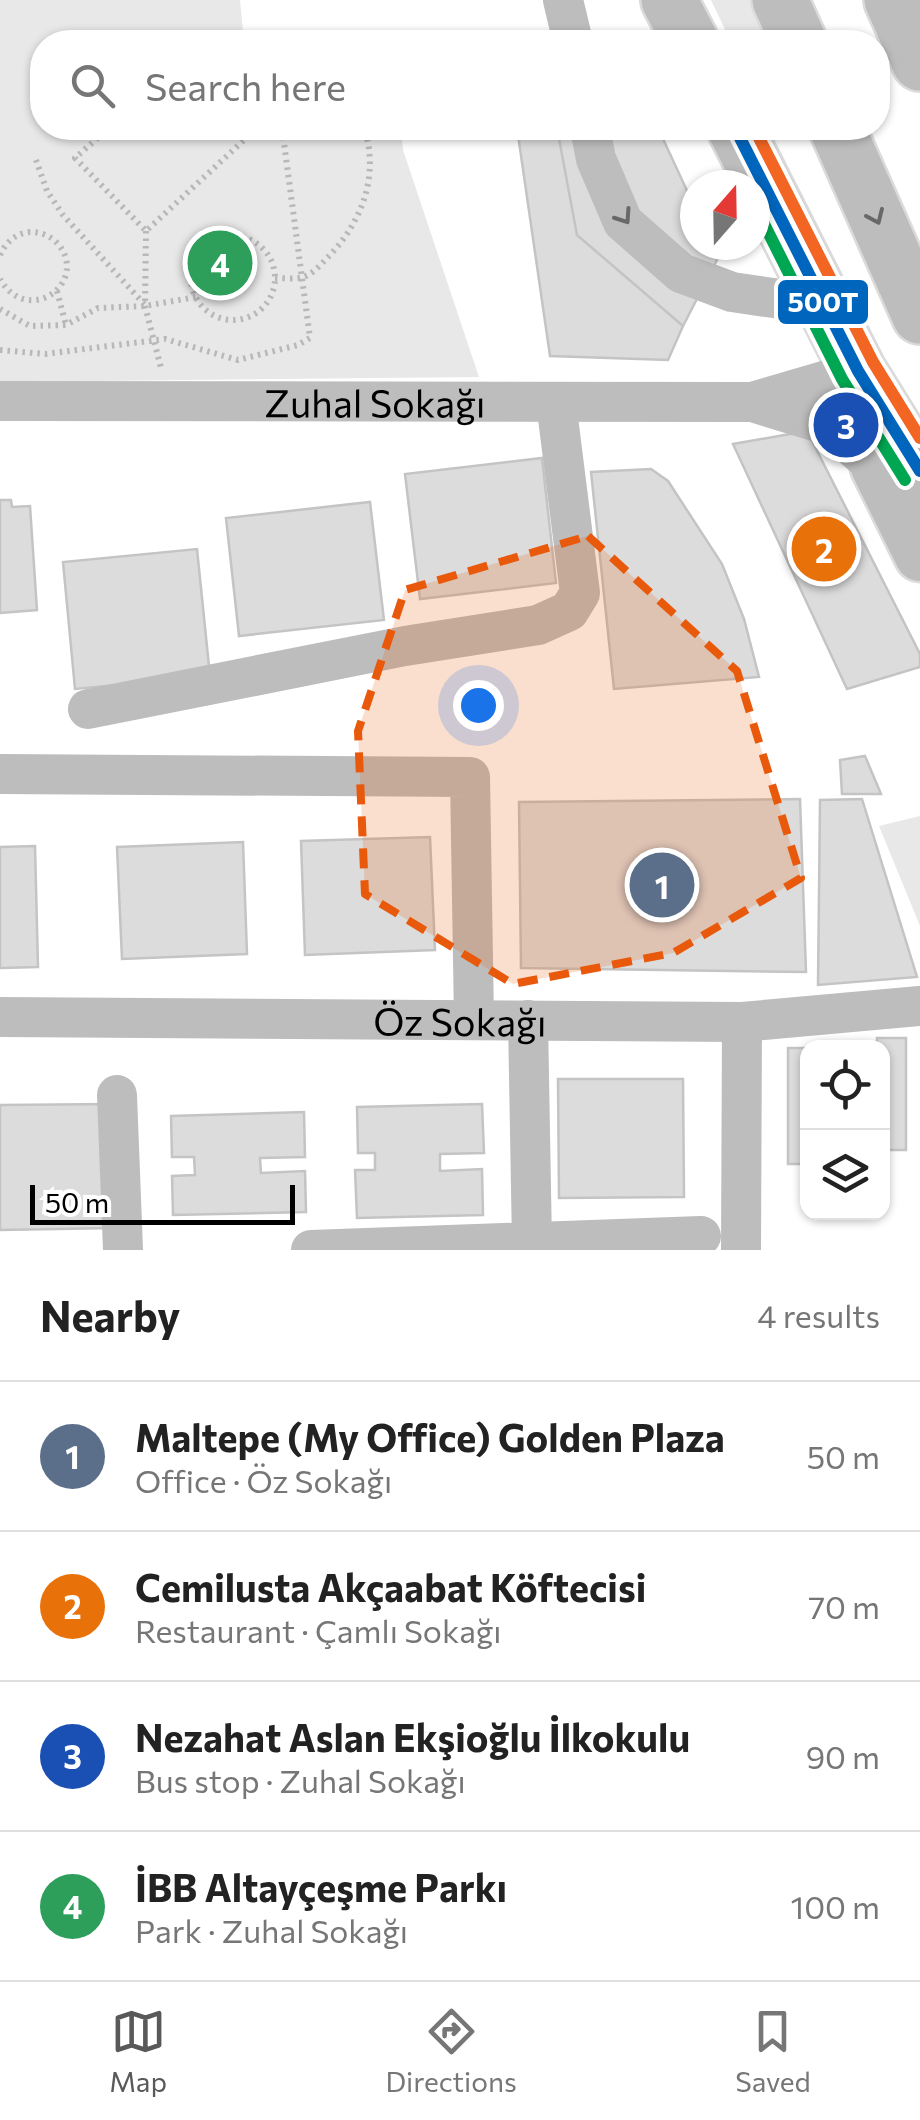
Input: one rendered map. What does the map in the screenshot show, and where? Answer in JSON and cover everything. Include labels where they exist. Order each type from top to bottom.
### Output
[{"type":"highway","points":[[669,0],[685,30]]},
{"type":"highway","points":[[780,0],[794,30]]},
{"type":"highway","points":[[892,0],[920,62]]},
{"type":"highway","points":[[742,140],[828,306],[898,470]]},
{"type":"highway","points":[[842,140],[920,316]]},
{"type":"main road","points":[[898,470],[920,556]]},
{"type":"street","points":[[562,0],[570,30]]},
{"type":"street","points":[[592,140],[596,159],[623,222],[680,273],[732,292],[828,306]]},
{"type":"street","name":"Zuhal Sokağı","points":[[0,401],[752,402],[858,371]]},
{"type":"street","points":[[88,709],[405,646],[538,625],[568,611],[580,593],[556,402]]},
{"type":"street","name":"Zuhal Sokağı","points":[[752,402],[827,425],[898,470]]},
{"type":"street","points":[[0,774],[470,777],[474,1020]]},
{"type":"street","name":"Öz Sokağı","points":[[0,1017],[742,1022],[920,1006]]},
{"type":"street","points":[[513,1247],[528,1020]]},
{"type":"street","points":[[741,1250],[742,1022]]},
{"type":"street","points":[[117,1095],[123,1250]]},
{"type":"street","points":[[311,1250],[513,1247],[701,1236]]},
{"type":"path","points":[[95,140],[75,158],[146,231],[145,306],[170,403]]},
{"type":"path","points":[[146,231],[244,140]]},
{"type":"path","points":[[0,350],[45,354],[165,339],[238,360],[298,345],[310,338],[284,140]]},
{"type":"path","points":[[275,278],[302,279],[348,236],[357,222],[367,188],[368,140]]},
{"type":"path","points":[[36,160],[47,191],[63,215],[145,306]]},
{"type":"path","points":[[0,279],[6,290],[36,301],[57,291],[63,282],[66,259],[54,240],[33,232],[11,239],[1,250]]},
{"type":"path","points":[[230,237],[256,243],[273,264],[275,278],[266,304],[243,319],[215,316],[204,308],[191,284],[196,258],[205,247],[230,237]]},
{"type":"path","points":[[57,291],[66,325]]},
{"type":"path","points":[[0,308],[30,326],[66,325],[98,308],[145,306],[196,297]]},
{"type":"highlighted area","points":[[588,536],[737,671],[801,878],[673,953],[513,984],[365,894],[358,731],[405,590]]},
{"type":"shaded area","points":[[0,0],[240,0],[243,30],[30,30],[30,140],[402,140],[479,377],[0,382]]},
{"type":"shaded area","points":[[711,0],[750,0],[763,30],[725,30]]},
{"type":"shaded area","points":[[920,816],[920,926],[879,826]]},
{"type":"building","points":[[519,140],[559,140],[577,235],[683,326],[668,360],[550,356]]},
{"type":"building","points":[[559,140],[664,140],[680,176],[680,260],[717,260],[683,326],[577,235]]},
{"type":"building","points":[[807,431],[920,654],[920,667],[847,689],[733,444]]},
{"type":"building","points":[[542,458],[556,583],[420,599],[405,474]]},
{"type":"building","points":[[651,469],[668,481],[722,564],[744,619],[759,677],[614,689],[591,472]]},
{"type":"building","points":[[0,500],[11,500],[12,507],[30,506],[37,610],[0,613]]},
{"type":"building","points":[[370,502],[384,620],[239,636],[226,518]]},
{"type":"building","points":[[197,549],[210,676],[75,689],[63,562]]},
{"type":"building","points":[[865,756],[881,794],[842,794],[840,760]]},
{"type":"building","points":[[800,799],[806,972],[521,968],[519,802]]},
{"type":"building","points":[[862,799],[917,977],[818,985],[820,800]]},
{"type":"building","points":[[430,837],[435,950],[305,955],[301,841]]},
{"type":"building","points":[[243,842],[247,954],[122,959],[117,847]]},
{"type":"building","points":[[35,846],[38,967],[0,968],[0,847]]},
{"type":"building","points":[[906,1038],[906,1150],[890,1150],[890,1040],[877,1040]]},
{"type":"building","points":[[788,1048],[800,1048],[800,1164],[788,1164]]},
{"type":"building","points":[[558,1079],[683,1079],[684,1197],[559,1198]]},
{"type":"building","points":[[112,1104],[114,1228],[0,1230],[0,1105]]},
{"type":"building","points":[[482,1104],[484,1153],[440,1154],[440,1171],[482,1169],[483,1215],[357,1218],[355,1170],[375,1170],[375,1153],[358,1153],[357,1107]]},
{"type":"building","points":[[304,1112],[305,1157],[260,1158],[261,1173],[305,1171],[306,1212],[173,1215],[172,1176],[195,1175],[194,1157],[172,1157],[171,1116]]},
{"type":"transit line","name":"500T","points":[[741,140],[858,371],[920,471]]},
{"type":"transit line","points":[[760,140],[873,362],[920,438]]},
{"type":"transit line","points":[[770,236],[842,379],[905,480]]},
{"type":"place","name":"İBB Altayçeşme Parkı","points":[[220,263]]},
{"type":"place","name":"Nezahat Aslan Ekşioğlu İlkokulu","points":[[846,425]]},
{"type":"place","name":"Cemilusta Akçaabat Köftecisi","points":[[824,549]]},
{"type":"place","name":"Maltepe (My Office) Golden Plaza","points":[[662,885]]}]
